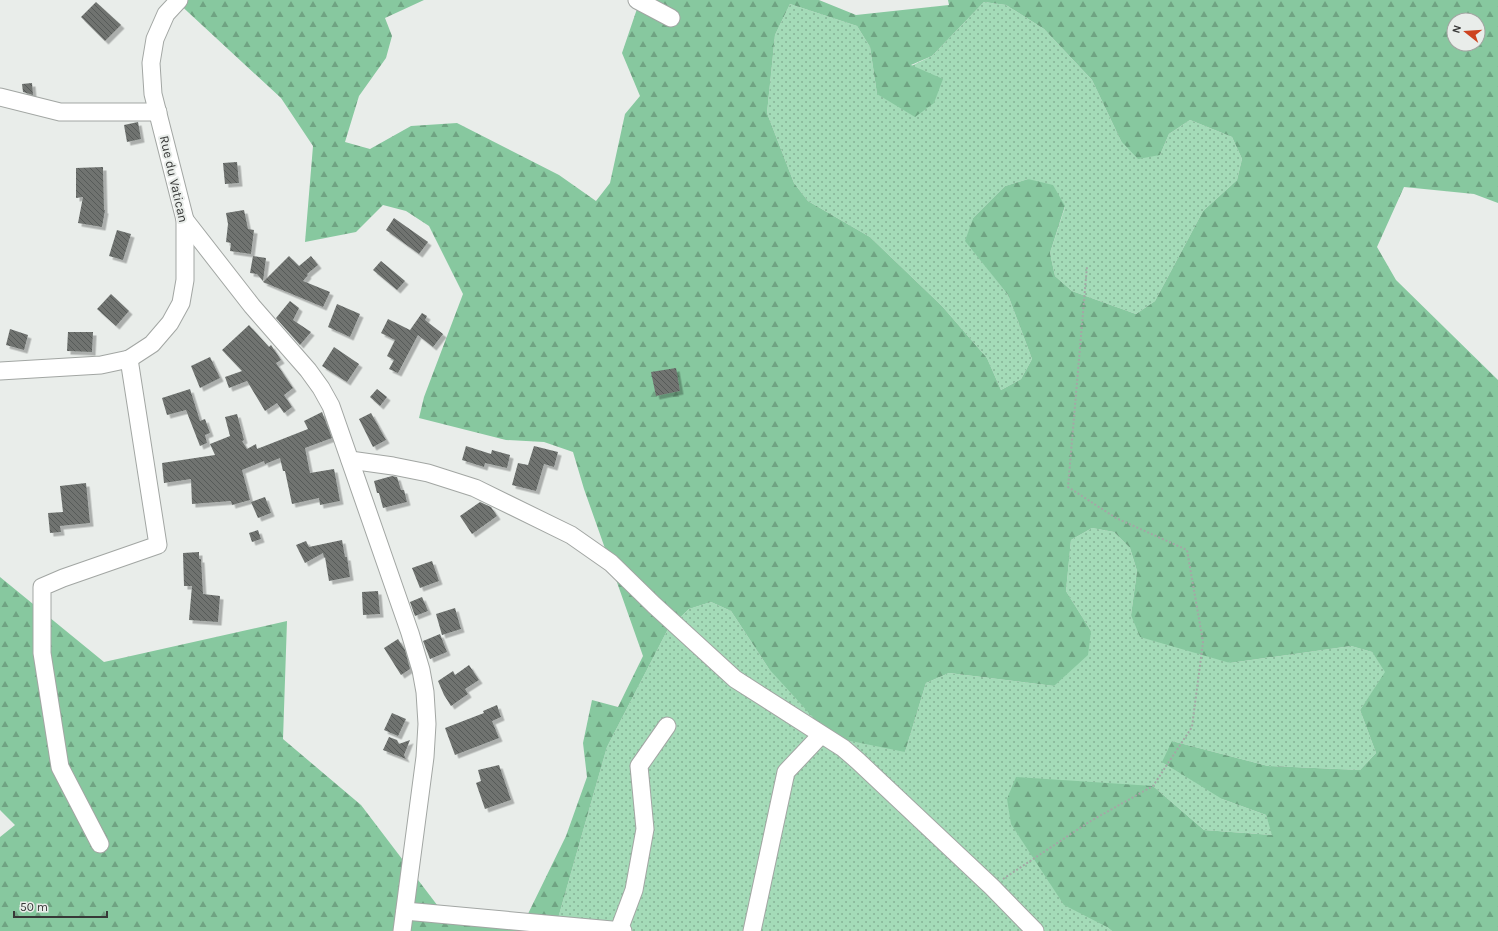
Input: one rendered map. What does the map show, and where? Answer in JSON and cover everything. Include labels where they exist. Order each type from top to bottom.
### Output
[{"type":"street","name":"Rue du Vatican","points":[[0,371],[101,365],[128,359],[152,344],[170,323],[181,303],[185,280],[185,220],[153,94],[151,63],[155,39],[166,14],[179,0]]},
{"type":"street","points":[[637,0],[671,18]]},
{"type":"street","points":[[0,96],[60,112],[158,112]]},
{"type":"street","points":[[185,220],[252,306],[312,376],[331,406],[410,633],[421,670],[425,692],[427,724],[425,757],[402,931]]},
{"type":"street","points":[[100,844],[60,767],[42,653],[42,588],[62,578],[158,545],[128,359]]},
{"type":"street","points":[[350,460],[394,466],[428,473],[475,488],[571,535],[611,563],[654,605],[735,679],[843,748],[992,887],[1035,931]]},
{"type":"street","points":[[405,911],[621,930],[634,890],[645,829],[639,766],[668,726]]},
{"type":"street","points":[[752,931],[786,772],[821,735]]},
{"type":"path","points":[[992,887],[1089,822],[1153,786],[1192,727],[1203,642],[1186,550],[1116,518],[1068,487],[1087,266]]},
{"type":"green space","points":[[175,0],[424,0],[385,18],[392,36],[386,58],[359,96],[345,142],[370,149],[411,126],[457,123],[559,175],[596,201],[610,183],[625,114],[640,96],[622,53],[640,0],[819,0],[856,15],[949,5],[948,0],[1498,0],[1498,203],[1474,194],[1404,187],[1377,247],[1396,280],[1498,380],[1498,931],[1112,931],[1064,905],[1011,824],[1007,799],[1016,777],[1153,786],[1204,830],[1272,835],[1266,815],[1222,799],[1162,762],[1172,741],[1268,766],[1360,770],[1376,753],[1360,710],[1385,672],[1372,652],[1351,646],[1230,663],[1140,637],[1131,615],[1137,571],[1130,548],[1114,532],[1092,528],[1071,540],[1066,591],[1091,631],[1088,655],[1054,686],[949,673],[926,683],[905,752],[831,737],[769,669],[731,611],[711,602],[689,609],[668,629],[607,747],[557,922],[564,931],[0,931],[0,837],[15,825],[0,810],[0,577],[104,662],[287,621],[283,739],[361,805],[447,918],[525,920],[566,836],[587,777],[583,743],[592,700],[618,707],[643,656],[584,489],[573,452],[544,442],[506,440],[419,418],[424,397],[463,294],[429,226],[406,211],[383,205],[356,232],[305,242],[313,146],[281,98]],"holes":[[[984,2],[1006,5],[1044,29],[1092,80],[1121,141],[1138,159],[1160,155],[1169,134],[1190,120],[1232,137],[1242,159],[1237,180],[1203,211],[1155,301],[1136,314],[1072,291],[1055,276],[1050,253],[1065,206],[1053,185],[1028,179],[1005,186],[973,218],[965,241],[1008,295],[1032,359],[1021,379],[1001,390],[987,358],[942,306],[870,237],[808,201],[794,183],[767,113],[775,35],[790,4],[857,26],[870,47],[877,94],[915,117],[934,103],[943,79],[911,65],[932,56]]]},
{"type":"green space","points":[[984,2],[1006,5],[1044,29],[1092,80],[1121,141],[1160,155],[1169,134],[1190,120],[1232,137],[1242,159],[1237,180],[1203,211],[1155,301],[1136,314],[1072,291],[1055,276],[1050,253],[1065,207],[1028,179],[1005,186],[973,218],[966,241],[1008,295],[1032,359],[1021,379],[1001,390],[987,358],[942,306],[870,237],[808,201],[794,183],[767,113],[775,35],[790,4],[857,26],[870,47],[877,94],[911,66],[932,56]]},
{"type":"green space","points":[[1092,528],[1114,532],[1130,548],[1137,571],[1131,615],[1230,663],[1351,646],[1372,652],[1386,672],[1360,710],[1376,753],[1360,770],[1268,766],[1172,741],[1222,799],[1266,815],[1273,835],[1204,830],[1153,786],[1107,927],[1112,931],[564,931],[557,922],[607,747],[668,629],[689,609],[711,602],[731,611],[769,669],[905,752],[926,683],[949,673],[1054,686],[1091,631],[1066,591],[1071,540]]},
{"type":"building","points":[[96,2],[121,25],[105,41],[81,17]]},
{"type":"building","points":[[32,83],[33,95],[23,92],[22,84]]},
{"type":"building","points":[[138,122],[141,139],[127,142],[124,125]]},
{"type":"building","points":[[237,162],[239,183],[225,184],[223,163]]},
{"type":"building","points":[[103,167],[105,210],[102,227],[78,223],[83,197],[76,198],[76,168]]},
{"type":"building","points":[[244,210],[248,229],[254,230],[251,254],[230,251],[231,243],[226,242],[228,224],[226,213]]},
{"type":"building","points":[[394,218],[428,242],[419,254],[386,230]]},
{"type":"building","points":[[117,230],[131,234],[123,260],[109,256]]},
{"type":"building","points":[[253,256],[266,258],[263,281],[257,274],[250,273]]},
{"type":"building","points":[[289,256],[299,266],[311,256],[318,265],[307,274],[308,275],[303,281],[330,292],[323,307],[263,282]]},
{"type":"building","points":[[381,261],[405,281],[397,290],[373,270]]},
{"type":"building","points":[[111,294],[129,311],[116,326],[97,309]]},
{"type":"building","points":[[290,301],[299,308],[293,320],[311,332],[300,345],[276,318]]},
{"type":"building","points":[[337,304],[360,314],[350,337],[328,327]]},
{"type":"building","points":[[422,313],[427,316],[425,320],[443,334],[433,347],[418,335],[398,373],[389,369],[394,360],[387,356],[395,340],[381,333],[388,319],[410,330]]},
{"type":"building","points":[[249,325],[269,347],[271,345],[281,360],[276,363],[293,388],[284,395],[292,407],[284,413],[277,403],[265,411],[247,381],[229,388],[225,377],[242,371],[222,350]]},
{"type":"building","points":[[10,329],[28,335],[24,350],[6,345]]},
{"type":"building","points":[[68,332],[93,332],[92,352],[67,351]]},
{"type":"building","points":[[334,347],[359,364],[347,382],[322,366]]},
{"type":"building","points":[[210,357],[220,378],[200,388],[191,366]]},
{"type":"building","points":[[676,368],[680,391],[656,396],[651,372]]},
{"type":"building","points":[[190,389],[200,421],[205,419],[210,433],[205,435],[207,443],[200,446],[186,410],[167,415],[162,398]]},
{"type":"building","points":[[377,389],[387,397],[380,406],[370,397]]},
{"type":"building","points":[[322,412],[332,438],[305,448],[310,473],[334,469],[340,501],[320,505],[319,498],[292,504],[285,471],[283,471],[280,458],[265,464],[264,461],[242,470],[250,500],[232,505],[231,501],[192,504],[191,479],[164,483],[162,463],[215,455],[210,444],[230,436],[225,417],[237,414],[244,440],[242,441],[247,449],[256,444],[257,449],[308,429],[304,421]]},
{"type":"building","points":[[371,413],[386,440],[373,447],[359,419]]},
{"type":"building","points":[[466,446],[491,454],[492,450],[510,455],[507,468],[485,463],[484,467],[462,460]]},
{"type":"building","points":[[534,446],[558,452],[554,467],[544,464],[536,491],[512,485],[518,463],[528,465]]},
{"type":"building","points":[[392,476],[397,477],[401,490],[404,490],[407,502],[383,508],[374,481]]},
{"type":"building","points":[[86,483],[90,523],[60,526],[61,532],[50,533],[48,513],[63,512],[60,486]]},
{"type":"building","points":[[265,497],[271,513],[258,518],[251,502]]},
{"type":"building","points":[[480,502],[491,507],[497,516],[472,534],[460,516]]},
{"type":"building","points":[[258,530],[261,539],[252,542],[249,533]]},
{"type":"building","points":[[342,540],[345,557],[347,557],[350,577],[329,581],[323,553],[305,563],[296,545],[306,541],[309,547]]},
{"type":"building","points":[[199,552],[199,559],[201,559],[203,594],[220,596],[218,622],[189,620],[192,586],[184,586],[183,553]]},
{"type":"building","points":[[432,561],[439,581],[420,588],[412,568]]},
{"type":"building","points":[[378,591],[380,614],[363,615],[362,592]]},
{"type":"building","points":[[422,597],[428,611],[415,616],[410,602]]},
{"type":"building","points":[[455,608],[461,629],[442,635],[436,614]]},
{"type":"building","points":[[440,634],[447,652],[430,659],[423,641]]},
{"type":"building","points":[[398,639],[405,650],[410,669],[401,675],[384,648]]},
{"type":"building","points":[[469,665],[479,680],[465,689],[468,694],[451,706],[438,681],[453,671],[455,675]]},
{"type":"building","points":[[497,705],[501,717],[492,721],[499,738],[455,755],[445,728],[484,713],[483,711]]},
{"type":"building","points":[[392,713],[406,719],[398,736],[384,730]]},
{"type":"building","points":[[389,737],[397,740],[399,744],[410,740],[404,755],[406,759],[383,750]]},
{"type":"building","points":[[499,765],[511,800],[485,809],[476,783],[481,781],[478,770]]}]
